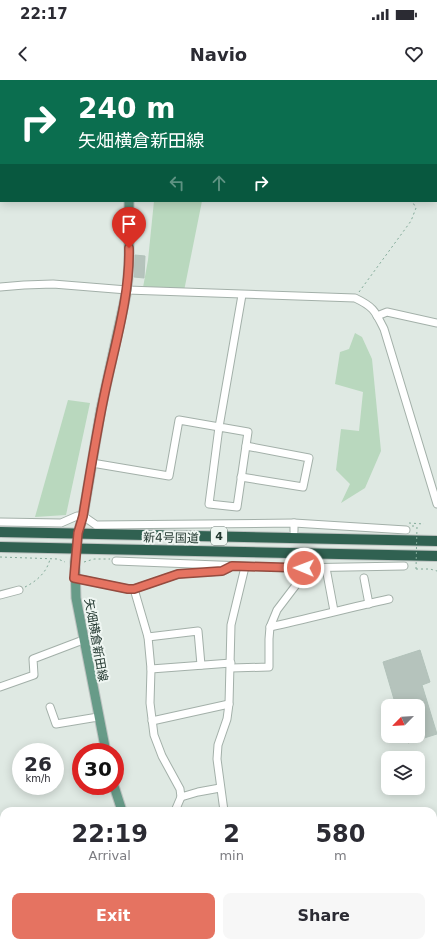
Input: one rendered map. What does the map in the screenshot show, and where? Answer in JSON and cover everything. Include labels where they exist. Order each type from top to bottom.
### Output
[{"type":"highway","name":"新4号国道","points":[[0,532],[437,541]]},
{"type":"highway","name":"新4号国道","points":[[0,547],[437,556]]},
{"type":"main road","name":"矢畑横倉新田線","points":[[104,743],[83,640],[74,578],[78,533],[83,516],[102,409],[127,290],[129,262],[129,202]]},
{"type":"main road","points":[[117,795],[121,807]]},
{"type":"street","points":[[0,288],[53,284],[127,290],[355,298],[375,311],[384,329],[435,489],[437,504]]},
{"type":"street","points":[[92,463],[169,476],[179,420],[219,427],[248,432],[237,507],[209,504],[219,427],[242,294]]},
{"type":"street","points":[[377,316],[387,312],[436,324]]},
{"type":"street","points":[[241,477],[303,487],[309,458],[246,446]]},
{"type":"street","points":[[0,522],[61,523],[77,516],[83,516],[96,524],[294,523],[407,526]]},
{"type":"street","points":[[294,523],[294,531]]},
{"type":"street","points":[[293,559],[293,568]]},
{"type":"street","points":[[116,561],[293,568],[404,566]]},
{"type":"street","points":[[74,578],[134,589],[178,574],[222,571],[232,566]]},
{"type":"street","points":[[223,807],[217,759],[218,745],[227,719],[229,704],[231,625],[245,567]]},
{"type":"street","points":[[151,669],[201,665],[269,667],[270,627],[277,610],[296,585],[304,568]]},
{"type":"street","points":[[326,568],[334,611]]},
{"type":"street","points":[[364,578],[368,604]]},
{"type":"street","points":[[134,589],[148,637],[151,669],[150,703],[154,735],[162,756],[180,789],[181,797],[177,807]]},
{"type":"street","points":[[0,595],[19,590]]},
{"type":"street","points":[[270,627],[389,599]]},
{"type":"street","points":[[148,637],[198,631],[201,665]]},
{"type":"street","points":[[0,687],[34,675],[33,660],[83,640]]},
{"type":"street","points":[[152,721],[229,704]]},
{"type":"street","points":[[50,706],[56,724],[98,716]]},
{"type":"street","points":[[181,797],[220,788]]},
{"type":"path","points":[[355,298],[411,221],[416,208],[413,202]]},
{"type":"path","points":[[407,526],[424,524]]},
{"type":"path","points":[[407,526],[417,526],[416,569],[430,569],[437,571]]},
{"type":"path","points":[[0,557],[50,558],[65,562]]},
{"type":"path","points":[[19,590],[40,577],[48,566],[50,558]]},
{"type":"path","points":[[83,563],[94,559],[116,561]]},
{"type":"green space","points":[[154,202],[202,202],[183,296],[142,293],[148,260]]},
{"type":"green space","points":[[355,333],[362,337],[372,359],[381,451],[365,488],[341,503],[350,484],[336,470],[341,429],[359,431],[363,392],[335,384],[340,352],[349,349]]},
{"type":"green space","points":[[68,400],[90,403],[66,515],[35,517]]},
{"type":"building","points":[[135,255],[145,256],[144,278],[134,277]]},
{"type":"building","points":[[420,650],[430,682],[422,685],[437,734],[425,738],[425,699],[394,699],[383,662]]},
{"type":"route","points":[[129,248],[127,290],[102,409],[83,516],[78,533],[74,578],[134,589],[169,576],[222,571],[232,566],[304,568]]}]
